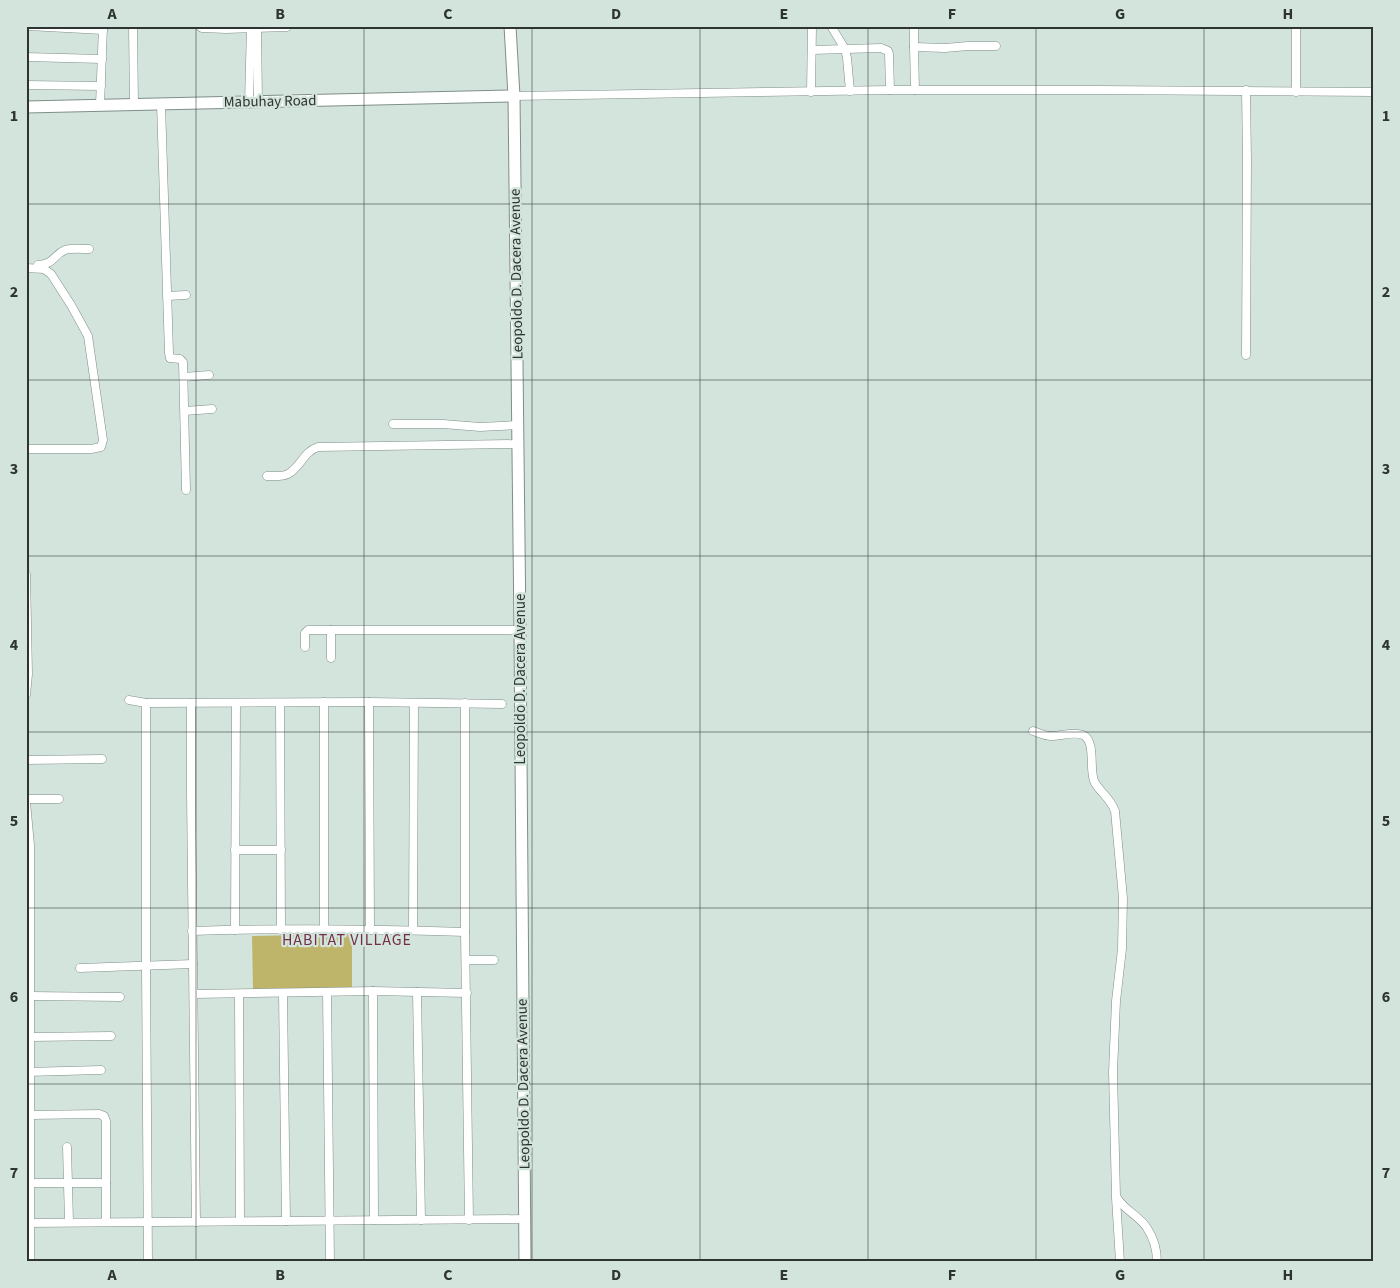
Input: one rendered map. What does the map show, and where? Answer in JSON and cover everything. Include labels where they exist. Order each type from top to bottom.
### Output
[{"type":"main road","name":"Leopoldo D. Dacera Avenue","points":[[510,26],[514,96],[518,425],[525,1262]]},
{"type":"main road","name":"Mabuhay Road","points":[[26,107],[514,96]]},
{"type":"street","points":[[28,26],[103,28],[100,105]]},
{"type":"street","points":[[132,26],[134,105]]},
{"type":"street","points":[[199,26],[202,28],[296,27]]},
{"type":"street","points":[[831,26],[845,49],[850,91]]},
{"type":"street","points":[[914,26],[916,90]]},
{"type":"street","points":[[1296,26],[1296,92]]},
{"type":"street","points":[[254,27],[254,102]]},
{"type":"street","points":[[811,92],[813,27]]},
{"type":"street","points":[[914,47],[996,46]]},
{"type":"street","points":[[812,50],[881,48],[890,54],[890,90]]},
{"type":"street","points":[[26,56],[102,59]]},
{"type":"street","points":[[26,85],[101,86]]},
{"type":"street","points":[[514,96],[890,90],[1374,92]]},
{"type":"street","points":[[1246,90],[1246,356]]},
{"type":"street","points":[[161,104],[168,353],[170,358],[182,360],[186,490]]},
{"type":"street","points":[[26,266],[45,265],[67,249],[89,249]]},
{"type":"street","points":[[26,266],[44,269],[52,274],[88,336],[103,440],[101,447],[91,449],[26,449]]},
{"type":"street","points":[[167,296],[186,295]]},
{"type":"street","points":[[184,377],[209,375]]},
{"type":"street","points":[[185,411],[212,410]]},
{"type":"street","points":[[393,424],[443,424],[480,427],[518,425]]},
{"type":"street","points":[[267,476],[287,474],[311,449],[318,447],[518,444]]},
{"type":"street","points":[[26,574],[28,674],[26,695]]},
{"type":"street","points":[[330,630],[331,658]]},
{"type":"street","points":[[305,646],[306,631],[520,630]]},
{"type":"street","points":[[129,700],[146,703],[369,702],[502,704]]},
{"type":"street","points":[[324,702],[324,930]]},
{"type":"street","points":[[369,702],[370,930]]},
{"type":"street","points":[[146,703],[148,1262]]},
{"type":"street","points":[[191,703],[196,1222]]},
{"type":"street","points":[[235,930],[236,703]]},
{"type":"street","points":[[280,703],[281,930]]},
{"type":"street","points":[[413,930],[414,704]]},
{"type":"street","points":[[465,704],[465,932],[469,1220]]},
{"type":"street","points":[[1033,731],[1050,737],[1077,734],[1088,739],[1094,781],[1110,800],[1115,811],[1123,898],[1122,949],[1116,1001],[1113,1072],[1116,1196],[1120,1262]]},
{"type":"street","points":[[26,760],[102,759]]},
{"type":"street","points":[[30,1262],[28,1223],[30,1116],[28,1098],[29,991],[26,801],[59,799]]},
{"type":"street","points":[[235,850],[281,850]]},
{"type":"street","points":[[192,931],[413,930],[465,932]]},
{"type":"street","points":[[466,960],[494,960]]},
{"type":"street","points":[[80,968],[193,964]]},
{"type":"street","points":[[29,991],[120,997]]},
{"type":"street","points":[[194,994],[373,991],[466,993]]},
{"type":"street","points":[[373,991],[374,1220]]},
{"type":"street","points":[[328,992],[330,1262]]},
{"type":"street","points":[[417,992],[421,1220]]},
{"type":"street","points":[[239,994],[240,1221]]},
{"type":"street","points":[[283,994],[286,1221]]},
{"type":"street","points":[[29,1042],[111,1036]]},
{"type":"street","points":[[28,1072],[101,1070]]},
{"type":"street","points":[[30,1116],[99,1114],[104,1116],[106,1121],[106,1222]]},
{"type":"street","points":[[67,1147],[69,1222]]},
{"type":"street","points":[[30,1183],[106,1183]]},
{"type":"street","points":[[1116,1196],[1120,1203],[1146,1227],[1157,1251],[1157,1262]]},
{"type":"street","points":[[28,1223],[525,1219]]},
{"type":"shaded area","points":[[352,934],[352,988],[253,989],[252,936]]},
{"type":"district","name":"HABITAT VILLAGE","points":[[347,939]]}]
